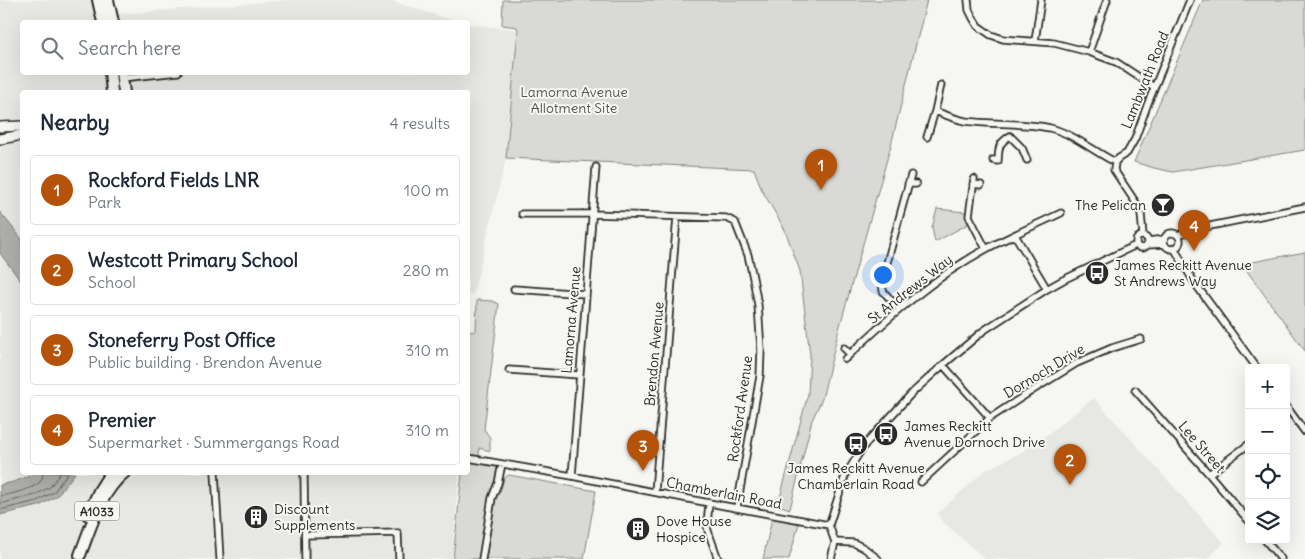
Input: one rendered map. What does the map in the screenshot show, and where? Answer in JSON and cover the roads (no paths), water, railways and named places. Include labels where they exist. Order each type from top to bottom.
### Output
[{"type":"highway","points":[[98,0],[103,20]]},
{"type":"highway","points":[[108,0],[113,20]]},
{"type":"highway","points":[[110,75],[112,90]]},
{"type":"highway","points":[[122,75],[124,90]]},
{"type":"highway","name":"A1033","points":[[80,557],[82,534],[86,522],[99,491],[109,475]]},
{"type":"highway","name":"A1033","points":[[80,557],[97,511],[107,493],[122,475]]},
{"type":"main road","points":[[0,127],[20,126]]},
{"type":"main road","points":[[0,139],[20,135]]},
{"type":"street","points":[[968,0],[969,10],[973,18],[986,33],[1003,38],[1068,46],[1089,52],[1116,62],[1154,87]]},
{"type":"street","points":[[1035,41],[1041,0]]},
{"type":"street","points":[[1089,52],[1107,0]]},
{"type":"street","name":"Lambwath Road","points":[[1115,162],[1127,153],[1135,139],[1190,0]]},
{"type":"street","points":[[927,137],[941,85]]},
{"type":"street","points":[[935,111],[965,121],[1051,129],[1069,135],[1115,162],[1114,170],[1138,206],[1141,214],[1142,235]]},
{"type":"street","points":[[1011,124],[1010,136],[1022,148],[1027,160]]},
{"type":"street","points":[[993,160],[998,160],[999,145],[1010,136]]},
{"type":"street","name":"Lamorna Avenue","points":[[572,476],[596,167]]},
{"type":"street","points":[[900,309],[883,291],[882,281],[911,175]]},
{"type":"street","points":[[981,185],[973,182],[969,216],[986,249]]},
{"type":"street","points":[[908,184],[916,184]]},
{"type":"street","points":[[1136,245],[1142,248],[1146,247],[1148,243],[1164,241],[1170,234],[1177,235],[1205,227],[1305,207]]},
{"type":"street","name":"St Andrews Way","points":[[845,359],[900,309],[938,280],[986,249],[1061,213]]},
{"type":"street","name":"Rockford Avenue","points":[[522,214],[726,218],[735,222],[748,255],[753,278],[758,305],[761,350],[760,376],[737,507]]},
{"type":"street","name":"Brendon Avenue","points":[[655,492],[677,217]]},
{"type":"street","points":[[1015,235],[1047,289]]},
{"type":"street","points":[[1142,235],[1146,237],[1148,243]]},
{"type":"street","points":[[1136,245],[1136,239],[1142,235]]},
{"type":"street","points":[[1176,251],[1180,242],[1177,235]]},
{"type":"street","points":[[1164,241],[1168,248],[1176,251],[1194,282],[1255,364]]},
{"type":"street","points":[[831,559],[834,542],[828,525],[845,476],[863,447],[911,394],[983,331],[1063,280],[1136,245]]},
{"type":"street","points":[[514,289],[586,294]]},
{"type":"street","name":"Dornoch Drive","points":[[921,482],[990,418],[1077,363],[1112,348],[1142,339]]},
{"type":"street","points":[[844,348],[850,354]]},
{"type":"street","points":[[943,365],[990,418]]},
{"type":"street","points":[[509,370],[579,375]]},
{"type":"street","name":"Lee Street","points":[[1135,390],[1245,516]]},
{"type":"street","points":[[1290,413],[1305,432]]},
{"type":"street","points":[[1209,474],[1245,447]]},
{"type":"street","name":"Chamberlain Road","points":[[470,458],[828,525]]},
{"type":"street","points":[[482,559],[492,498],[498,483],[502,464]]},
{"type":"street","points":[[921,472],[926,477]]},
{"type":"street","points":[[215,475],[220,559]]},
{"type":"street","points":[[304,475],[305,559]]},
{"type":"street","points":[[710,503],[707,525],[718,559]]},
{"type":"street","points":[[305,535],[398,533],[399,559]]},
{"type":"street","points":[[834,542],[854,543],[878,559]]},
{"type":"street","points":[[1268,544],[1281,559]]},
{"type":"water","points":[[0,212],[20,237],[20,280],[0,253]]},
{"type":"water","points":[[32,475],[73,475],[57,496],[39,506],[0,515],[0,485]]},
{"type":"place","name":"Rockford Fields LNR","points":[[821,190]]},
{"type":"place","name":"The Pelican","points":[[1163,205]]},
{"type":"place","name":"Premier","points":[[1194,251]]},
{"type":"place","name":"James Reckitt Avenue St Andrews Way","points":[[1097,273]]},
{"type":"place","name":"James Reckitt Avenue Dornoch Drive","points":[[886,434]]},
{"type":"place","name":"James Reckitt Avenue Chamberlain Road","points":[[856,444]]},
{"type":"place","name":"Stoneferry Post Office","points":[[643,471]]},
{"type":"place","name":"Westcott Primary School","points":[[1070,485]]},
{"type":"place","name":"Discount Supplements","points":[[256,517]]},
{"type":"place","name":"Dove House Hospice","points":[[638,529]]},
{"type":"park label","name":"Lamorna Avenue Allotment Site","points":[[574,100]]}]
